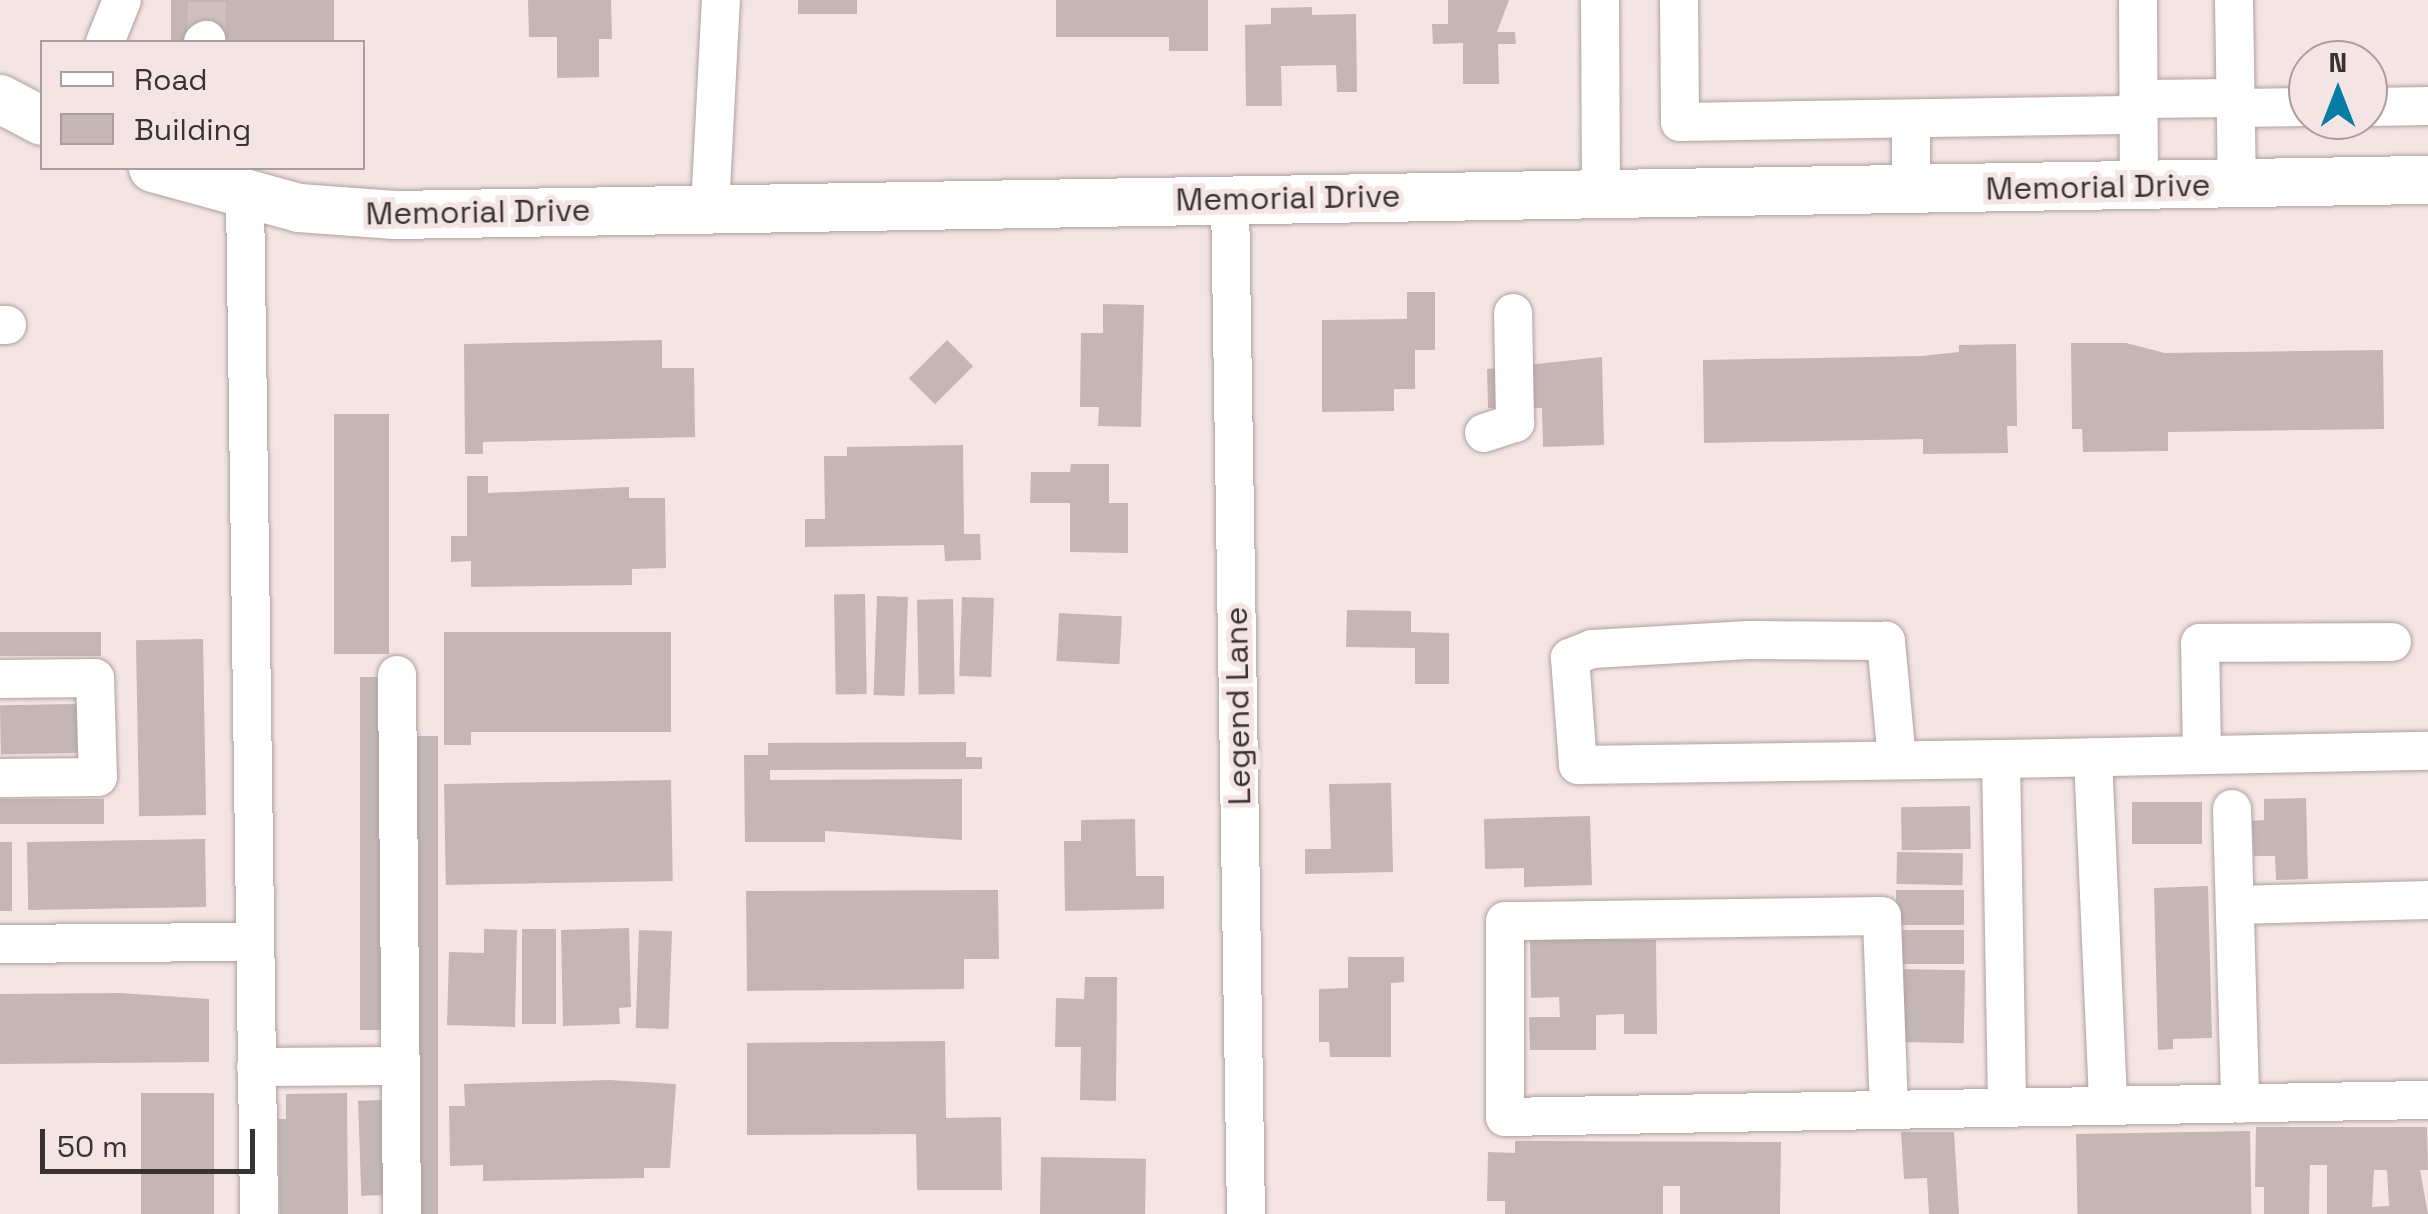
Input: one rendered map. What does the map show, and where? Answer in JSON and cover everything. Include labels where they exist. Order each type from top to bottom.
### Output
[{"type":"main road","points":[[0,99],[40,119]]},
{"type":"main road","name":"Memorial Drive","points":[[160,170],[244,196],[395,215],[2428,180]]},
{"type":"street","points":[[106,40],[122,0]]},
{"type":"street","points":[[710,208],[721,0]]},
{"type":"street","points":[[1600,0],[1600,196]]},
{"type":"street","points":[[1679,0],[1680,122],[1910,118],[2236,103],[2288,107]]},
{"type":"street","points":[[2138,0],[2138,186]]},
{"type":"street","points":[[2234,0],[2237,185]]},
{"type":"street","points":[[2388,107],[2428,106]]},
{"type":"street","points":[[1910,118],[1910,190]]},
{"type":"street","points":[[244,196],[251,942],[259,1214]]},
{"type":"street","name":"Legend Lane","points":[[1230,198],[1246,1214]]},
{"type":"street","points":[[1484,433],[1515,423],[1513,313]]},
{"type":"street","points":[[1897,760],[1886,642],[1748,640],[1592,649],[1570,658],[1578,765],[2093,757],[2428,750]]},
{"type":"street","points":[[2202,755],[2200,643],[2392,642]]},
{"type":"street","points":[[397,674],[402,1214]]},
{"type":"street","points":[[0,679],[95,678],[98,777],[0,778]]},
{"type":"street","points":[[2093,757],[2108,1106]]},
{"type":"street","points":[[2001,758],[2007,1108]]},
{"type":"street","points":[[2232,809],[2240,1104]]},
{"type":"street","points":[[2235,905],[2428,900]]},
{"type":"street","points":[[1888,1110],[1882,916],[1505,921],[1505,1117],[2240,1104],[2428,1100]]},
{"type":"street","points":[[0,944],[251,942]]},
{"type":"street","points":[[256,1068],[400,1066]]},
{"type":"building","points":[[171,0],[334,0],[334,40],[171,40]]},
{"type":"building","points":[[528,0],[611,0],[612,39],[599,39],[599,77],[557,78],[557,37],[529,37]]},
{"type":"building","points":[[798,0],[857,0],[857,14],[798,14]]},
{"type":"building","points":[[1056,0],[1208,0],[1208,51],[1169,51],[1169,37],[1056,37]]},
{"type":"building","points":[[1448,0],[1509,0],[1497,32],[1515,32],[1516,44],[1498,44],[1499,84],[1463,84],[1463,43],[1433,44],[1432,24],[1448,24]]},
{"type":"building","points":[[1312,7],[1312,15],[1356,14],[1357,92],[1337,92],[1336,65],[1281,66],[1282,106],[1246,106],[1245,25],[1271,24],[1271,8]]},
{"type":"building","points":[[1407,292],[1435,292],[1435,350],[1415,350],[1415,389],[1394,389],[1394,411],[1322,412],[1322,320],[1407,319]]},
{"type":"building","points":[[1103,304],[1144,305],[1141,427],[1098,426],[1099,407],[1080,407],[1081,333],[1103,333]]},
{"type":"building","points":[[662,340],[662,368],[694,368],[695,437],[483,442],[483,454],[465,454],[464,344]]},
{"type":"building","points":[[947,340],[973,366],[935,404],[909,378]]},
{"type":"building","points":[[2071,343],[2126,343],[2165,353],[2383,350],[2384,429],[2168,432],[2168,451],[2083,452],[2082,429],[2072,429]]},
{"type":"building","points":[[2016,344],[2017,426],[2007,426],[2008,453],[1923,454],[1923,439],[1704,443],[1703,360],[1922,356],[1959,352],[1959,345]]},
{"type":"building","points":[[1602,357],[1604,445],[1543,447],[1542,408],[1488,408],[1487,369]]},
{"type":"building","points":[[334,414],[389,414],[389,654],[334,654]]},
{"type":"building","points":[[963,445],[964,534],[980,534],[981,560],[945,561],[944,545],[805,547],[805,519],[825,519],[824,456],[847,456],[847,447]]},
{"type":"building","points":[[1071,464],[1109,464],[1109,503],[1128,503],[1128,553],[1070,552],[1070,503],[1030,503],[1031,472],[1070,472]]},
{"type":"building","points":[[467,476],[488,476],[488,493],[629,487],[629,498],[665,498],[666,568],[632,569],[632,585],[471,587],[471,561],[451,562],[451,536],[467,536]]},
{"type":"building","points":[[865,594],[867,694],[836,695],[834,595]]},
{"type":"building","points":[[877,596],[908,597],[905,696],[874,695]]},
{"type":"building","points":[[962,597],[994,598],[991,677],[959,676]]},
{"type":"building","points":[[953,599],[955,694],[919,695],[917,600]]},
{"type":"building","points":[[1347,610],[1411,611],[1411,632],[1449,633],[1449,684],[1415,684],[1415,648],[1346,647]]},
{"type":"building","points":[[1059,613],[1122,616],[1119,664],[1056,661]]},
{"type":"building","points":[[0,632],[101,632],[101,656],[0,656]]},
{"type":"building","points":[[444,632],[671,632],[671,732],[471,732],[471,745],[444,745]]},
{"type":"building","points":[[203,639],[206,815],[139,816],[136,640]]},
{"type":"building","points":[[360,677],[383,677],[383,1030],[360,1030]]},
{"type":"building","points":[[77,704],[78,753],[1,754],[0,705]]},
{"type":"building","points":[[415,736],[438,736],[438,1214],[415,1214]]},
{"type":"building","points":[[966,742],[966,757],[982,757],[982,769],[770,770],[770,780],[962,779],[962,840],[825,831],[825,842],[745,842],[744,755],[768,755],[768,743]]},
{"type":"building","points":[[671,780],[673,881],[446,885],[444,784]]},
{"type":"building","points":[[1391,783],[1393,872],[1305,874],[1305,849],[1331,849],[1329,784]]},
{"type":"building","points":[[2306,798],[2308,879],[2276,880],[2275,856],[2254,856],[2252,821],[2264,820],[2264,799]]},
{"type":"building","points":[[0,799],[104,799],[104,824],[0,824]]},
{"type":"building","points":[[2132,802],[2202,802],[2202,844],[2132,844]]},
{"type":"building","points":[[1970,806],[1971,849],[1902,850],[1901,807]]},
{"type":"building","points":[[1590,816],[1592,885],[1524,887],[1524,868],[1485,869],[1484,819]]},
{"type":"building","points":[[1135,819],[1136,876],[1164,876],[1164,909],[1065,911],[1064,841],[1081,841],[1081,820]]},
{"type":"building","points":[[205,839],[206,907],[28,910],[27,842]]},
{"type":"building","points":[[0,842],[12,842],[12,911],[0,911]]},
{"type":"building","points":[[1897,852],[1963,853],[1962,885],[1896,884]]},
{"type":"building","points":[[2208,886],[2212,1038],[2173,1039],[2173,1049],[2158,1050],[2154,888]]},
{"type":"building","points":[[998,890],[999,959],[964,959],[964,989],[747,991],[746,891]]},
{"type":"building","points":[[1896,890],[1964,890],[1964,925],[1896,925]]},
{"type":"building","points":[[629,928],[631,1007],[619,1008],[620,1024],[563,1026],[561,930]]},
{"type":"building","points":[[484,929],[517,930],[515,1027],[447,1025],[449,952],[484,953]]},
{"type":"building","points":[[522,929],[556,929],[556,1024],[522,1024]]},
{"type":"building","points":[[639,930],[672,931],[669,1029],[636,1028]]},
{"type":"building","points":[[1896,930],[1964,930],[1964,964],[1896,964]]},
{"type":"building","points":[[1530,938],[1656,940],[1657,1034],[1624,1034],[1624,1014],[1596,1015],[1596,1050],[1530,1050],[1529,1017],[1560,1017],[1559,997],[1531,998]]},
{"type":"building","points":[[1348,957],[1404,957],[1404,982],[1391,983],[1391,1057],[1330,1057],[1329,1042],[1319,1042],[1319,989],[1348,988]]},
{"type":"building","points":[[1899,969],[1965,970],[1964,1043],[1898,1042]]},
{"type":"building","points":[[1085,977],[1117,977],[1116,1101],[1080,1100],[1081,1047],[1055,1047],[1056,998],[1084,999]]},
{"type":"building","points":[[120,993],[209,999],[209,1062],[0,1064],[0,994]]},
{"type":"building","points":[[945,1041],[946,1118],[1001,1117],[1002,1190],[917,1190],[916,1134],[747,1135],[747,1043]]},
{"type":"building","points":[[610,1080],[676,1084],[670,1168],[644,1168],[644,1178],[483,1181],[483,1165],[450,1166],[449,1106],[465,1106],[464,1084]]},
{"type":"building","points":[[141,1093],[214,1093],[214,1214],[141,1214]]},
{"type":"building","points":[[347,1093],[348,1214],[280,1214],[278,1119],[286,1119],[286,1094]]},
{"type":"building","points":[[382,1100],[385,1195],[361,1196],[358,1101]]},
{"type":"building","points":[[2256,1127],[2427,1127],[2428,1170],[2420,1170],[2428,1214],[2327,1214],[2327,1165],[2310,1165],[2309,1214],[2264,1214],[2264,1187],[2255,1187]],"holes":[[[2374,1170],[2387,1170],[2389,1206],[2372,1207]]]},
{"type":"building","points":[[2250,1131],[2251,1214],[2077,1214],[2076,1134]]},
{"type":"building","points":[[1901,1132],[1954,1132],[1959,1214],[1929,1214],[1927,1178],[1904,1179]]},
{"type":"building","points":[[1515,1141],[1781,1142],[1780,1214],[1680,1214],[1680,1186],[1663,1186],[1663,1214],[1505,1214],[1505,1201],[1487,1201],[1488,1152],[1515,1153]]},
{"type":"building","points":[[1041,1157],[1146,1159],[1145,1214],[1040,1214]]},
{"type":"tunnel","points":[[206,40],[207,0]]}]
